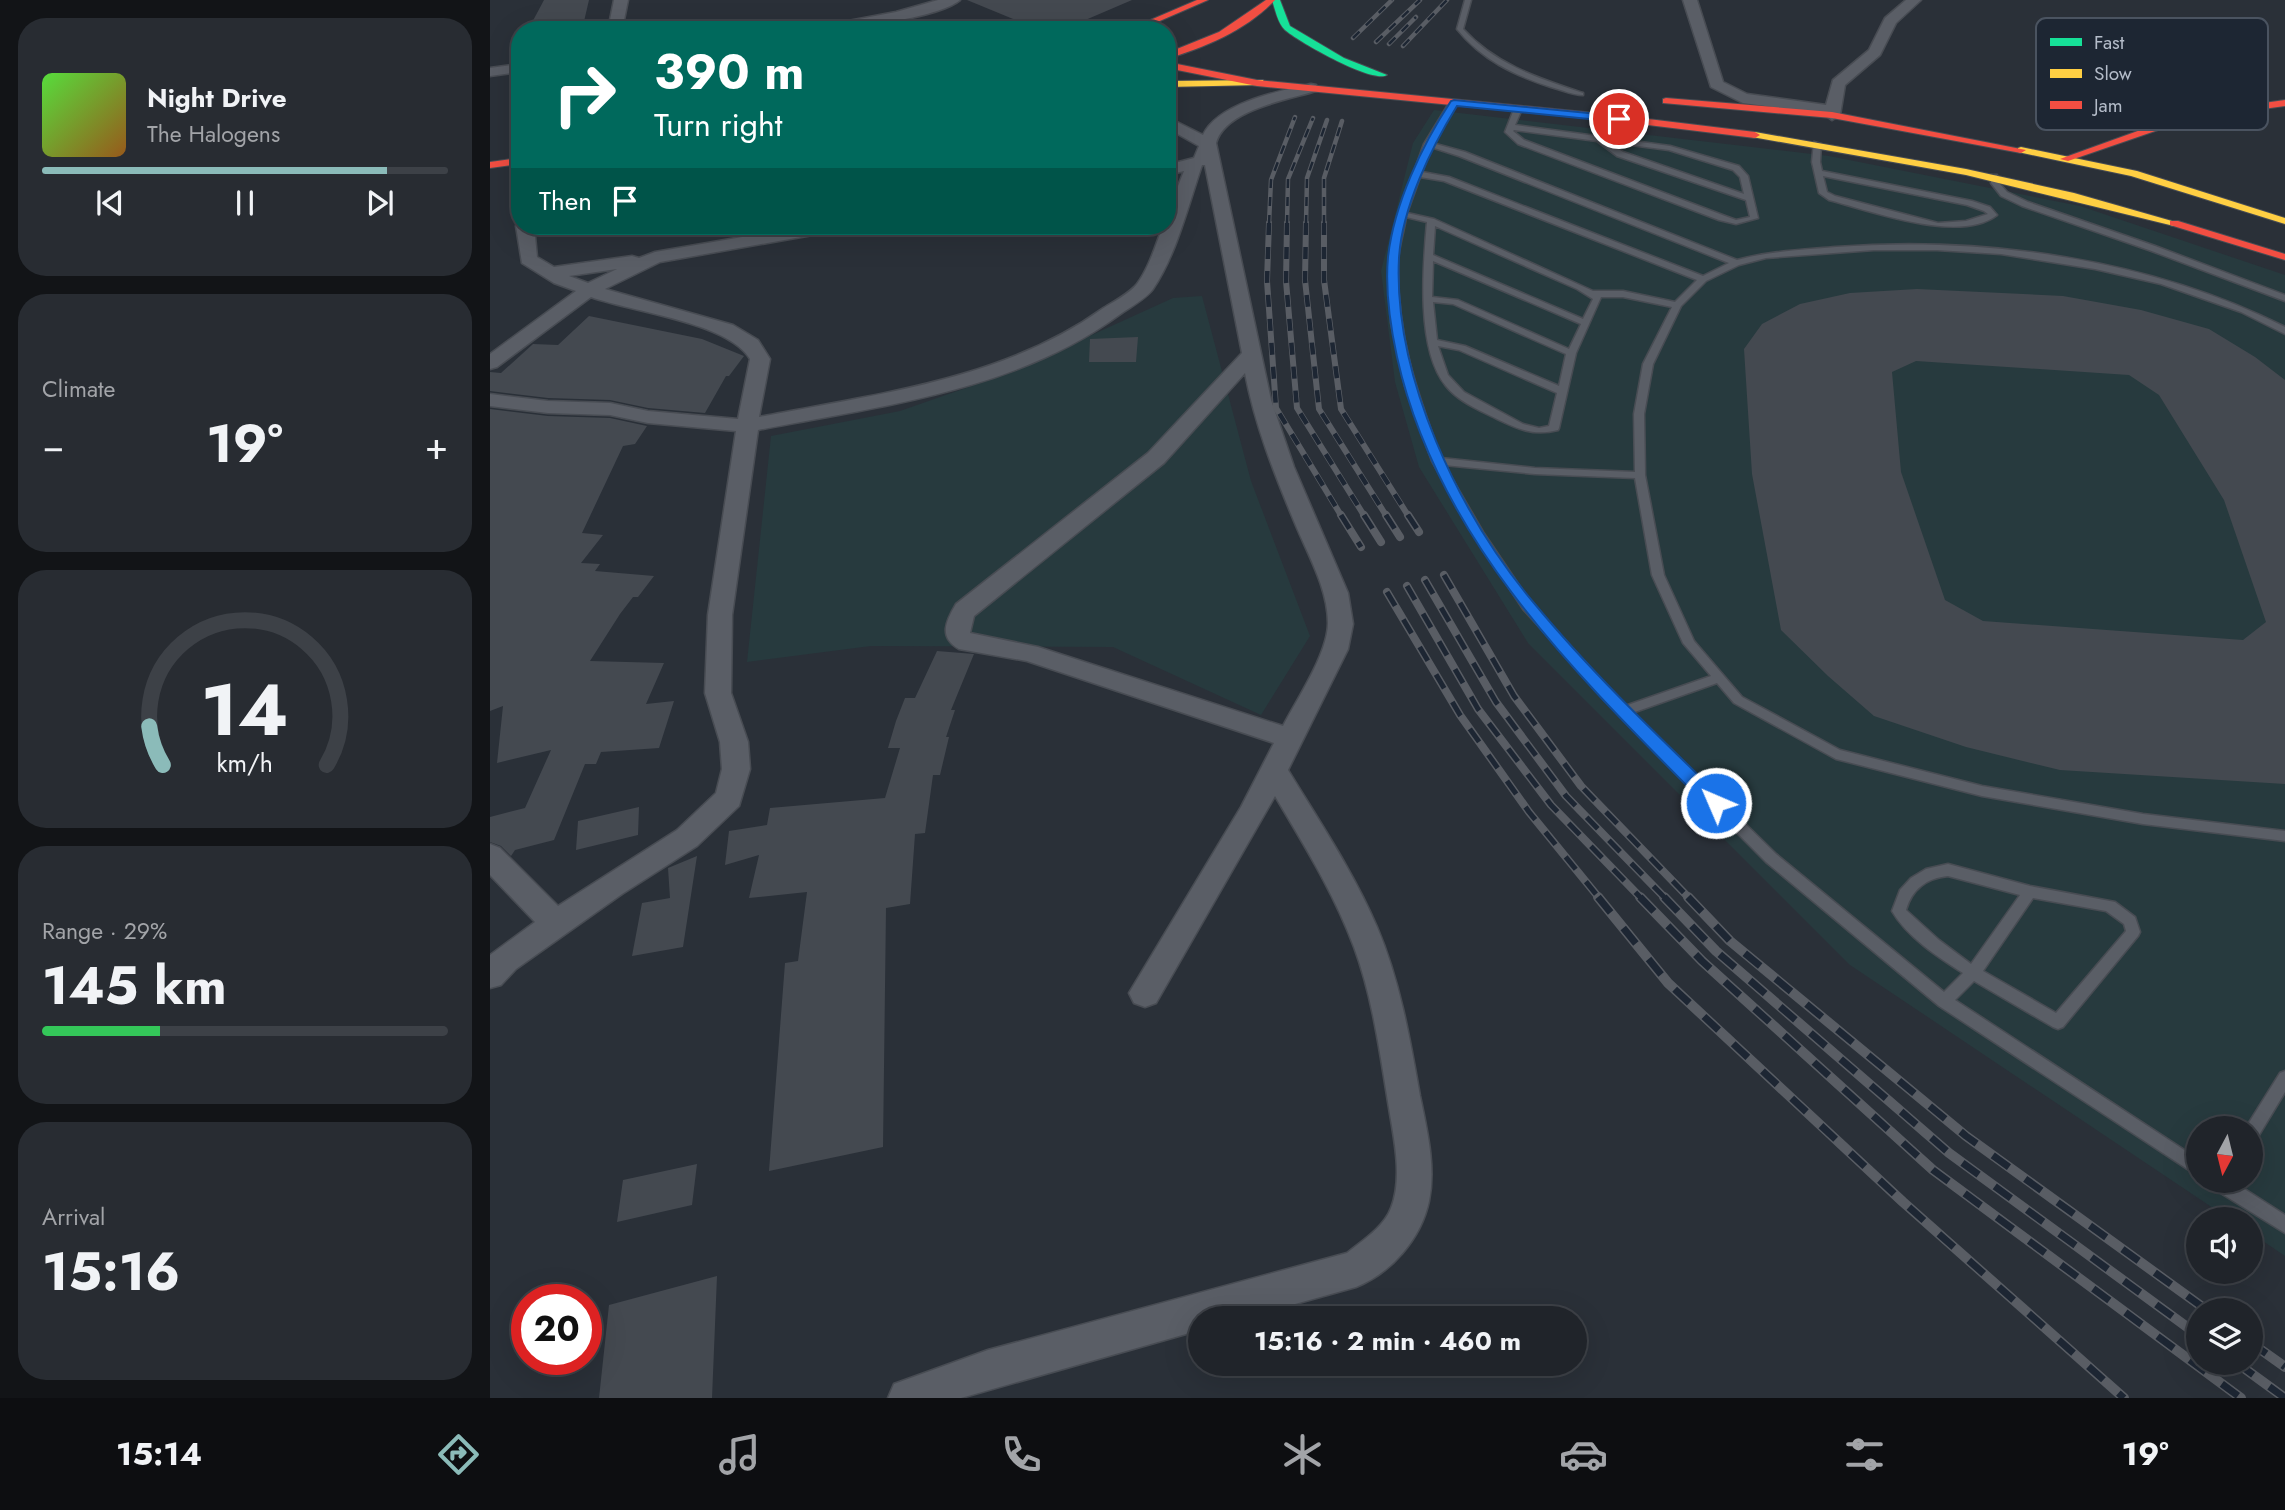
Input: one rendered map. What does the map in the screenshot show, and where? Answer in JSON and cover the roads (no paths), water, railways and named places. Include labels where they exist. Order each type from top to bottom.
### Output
[{"type":"street","points":[[617,21],[621,0]]},
{"type":"street","points":[[871,21],[953,0]]},
{"type":"street","points":[[1153,21],[1203,0]]},
{"type":"street","points":[[1176,49],[1219,38],[1274,0],[1286,27],[1341,60],[1389,76],[1329,69]]},
{"type":"street","points":[[1690,0],[1716,84],[1743,98],[1970,139],[2133,173],[2285,221]]},
{"type":"street","points":[[1832,113],[1838,83],[1875,52],[1890,21],[1914,0]]},
{"type":"street","points":[[1176,46],[1236,6]]},
{"type":"street","points":[[1176,51],[1220,57]]},
{"type":"street","points":[[1176,67],[1260,82],[1817,144],[2047,189],[2238,241],[2285,257]]},
{"type":"street","points":[[490,72],[511,69]]},
{"type":"street","points":[[1176,84],[1260,82]]},
{"type":"street","points":[[1176,168],[1194,165],[1203,159],[1214,130],[1229,117],[1264,102],[1311,88]]},
{"type":"street","points":[[1518,88],[1588,94]]},
{"type":"street","points":[[1651,100],[1832,113]]},
{"type":"street","points":[[1145,993],[1252,813],[1335,649],[1341,624],[1336,593],[1283,467],[1261,400],[1209,145],[1176,127]]},
{"type":"street","points":[[2065,159],[2148,130]]},
{"type":"street","points":[[490,165],[511,162]]},
{"type":"street","points":[[1176,215],[1194,165]]},
{"type":"street","points":[[490,975],[505,960],[556,924],[687,838],[729,798],[736,769],[734,742],[718,694],[720,615],[760,359],[751,344],[726,329],[590,289],[550,273],[528,260],[526,235]]},
{"type":"street","points":[[550,273],[783,235]]},
{"type":"street","points":[[490,400],[548,407],[610,408],[648,417],[748,426],[920,392],[1039,354],[1090,327],[1144,288],[1169,235]]},
{"type":"street","points":[[490,363],[590,289],[655,257]]},
{"type":"street","points":[[1252,354],[1156,458],[965,610],[958,624],[957,634],[968,643],[1029,653],[1290,738]]},
{"type":"street","points":[[908,1398],[988,1369],[1356,1269],[1391,1238],[1406,1217],[1412,1194],[1413,1152],[1394,1041],[1370,949],[1334,872],[1274,771]]},
{"type":"street","points":[[490,856],[556,924]]},
{"type":"lane","points":[[1468,0],[1460,29],[1480,52],[1503,67],[1588,94]]},
{"type":"lane","points":[[1454,103],[1428,144],[1403,214],[1394,257],[1396,323],[1410,386],[1437,461],[1478,533],[1527,606],[1623,711],[1771,858],[1944,1001],[2186,1160]]},
{"type":"lane","points":[[1510,127],[1680,150],[1736,168],[1744,176],[1754,218],[1736,222],[1722,218],[1521,142],[1509,132],[1510,127],[1518,109]]},
{"type":"lane","points":[[1600,139],[1620,154],[1750,199]]},
{"type":"lane","points":[[1428,144],[1462,153],[1736,263]]},
{"type":"lane","points":[[1817,144],[1816,162],[1823,193],[1858,206],[1938,225],[1954,225],[1986,219],[1993,215],[1987,209],[1969,203],[1819,173]]},
{"type":"lane","points":[[1418,174],[1446,178],[1703,279]]},
{"type":"lane","points":[[1994,177],[1995,183],[2004,194],[2285,298]]},
{"type":"lane","points":[[2047,189],[2042,196],[2042,205],[2048,211]]},
{"type":"lane","points":[[1403,214],[1432,221],[1598,298],[1571,353],[1554,428],[1541,432],[1526,430],[1458,392],[1444,377],[1434,342],[1427,299],[1432,221]]},
{"type":"lane","points":[[2285,331],[2244,310],[2164,282],[2095,266],[2001,251],[1937,247],[1862,248],[1766,255],[1736,263],[1703,279],[1678,305],[1648,363],[1639,414],[1640,475],[1658,575],[1689,643],[1738,700],[1836,754],[1982,791],[2143,819],[2285,836]]},
{"type":"lane","points":[[1428,256],[1585,323]]},
{"type":"lane","points":[[1594,294],[1623,294],[1678,305]]},
{"type":"lane","points":[[1427,299],[1455,302],[1571,353]]},
{"type":"lane","points":[[1434,342],[1462,348],[1561,391]]},
{"type":"lane","points":[[1437,461],[1535,471],[1640,475]]},
{"type":"lane","points":[[1623,711],[1719,678]]},
{"type":"lane","points":[[1933,870],[1948,870],[2030,892],[2110,906],[2130,921],[2133,932],[2058,1022],[1973,973],[1910,924],[1899,911],[1902,897],[1919,878],[1933,870]]},
{"type":"lane","points":[[1944,1001],[1973,973],[2030,892]]},
{"type":"lane","points":[[2262,1116],[2285,1078]]},
{"type":"lane","points":[[2239,1194],[2285,1225]]},
{"type":"railway","points":[[1353,38],[1392,0]]},
{"type":"railway","points":[[1376,42],[1420,0]]},
{"type":"railway","points":[[1403,46],[1447,0]]},
{"type":"railway","points":[[1389,44],[1416,17]]},
{"type":"railway","points":[[1269,224],[1271,180],[1295,117]]},
{"type":"railway","points":[[1287,224],[1288,179],[1313,118]]},
{"type":"railway","points":[[1306,224],[1307,178],[1327,120]]},
{"type":"railway","points":[[1342,121],[1324,178],[1324,280],[1341,409],[1409,517]]},
{"type":"railway","points":[[1269,223],[1267,281],[1276,408],[1342,517]]},
{"type":"railway","points":[[1287,223],[1286,281],[1297,408],[1365,517]]},
{"type":"railway","points":[[1306,223],[1305,280],[1319,409],[1387,517]]},
{"type":"railway","points":[[1341,515],[1361,547]]},
{"type":"railway","points":[[1364,515],[1381,542]]},
{"type":"railway","points":[[1386,515],[1400,537]]},
{"type":"railway","points":[[1408,515],[1419,532]]},
{"type":"railway","points":[[1444,575],[1514,696],[1581,786],[1690,899]]},
{"type":"railway","points":[[1425,580],[1496,702],[1566,796],[1666,899]]},
{"type":"railway","points":[[1407,586],[1478,709],[1551,805],[1642,899]]},
{"type":"railway","points":[[1387,592],[1460,715],[1529,812],[1600,899]]},
{"type":"railway","points":[[1598,897],[1668,983],[1903,1202],[2124,1398]]},
{"type":"railway","points":[[1640,897],[1702,961],[1933,1170],[2241,1398]]},
{"type":"railway","points":[[1664,897],[1716,951],[1949,1153],[2186,1326]]},
{"type":"railway","points":[[1688,897],[1730,941],[1966,1136],[2190,1298]]},
{"type":"railway","points":[[2263,1351],[2285,1367]]},
{"type":"railway","points":[[2253,1375],[2285,1398]]}]
